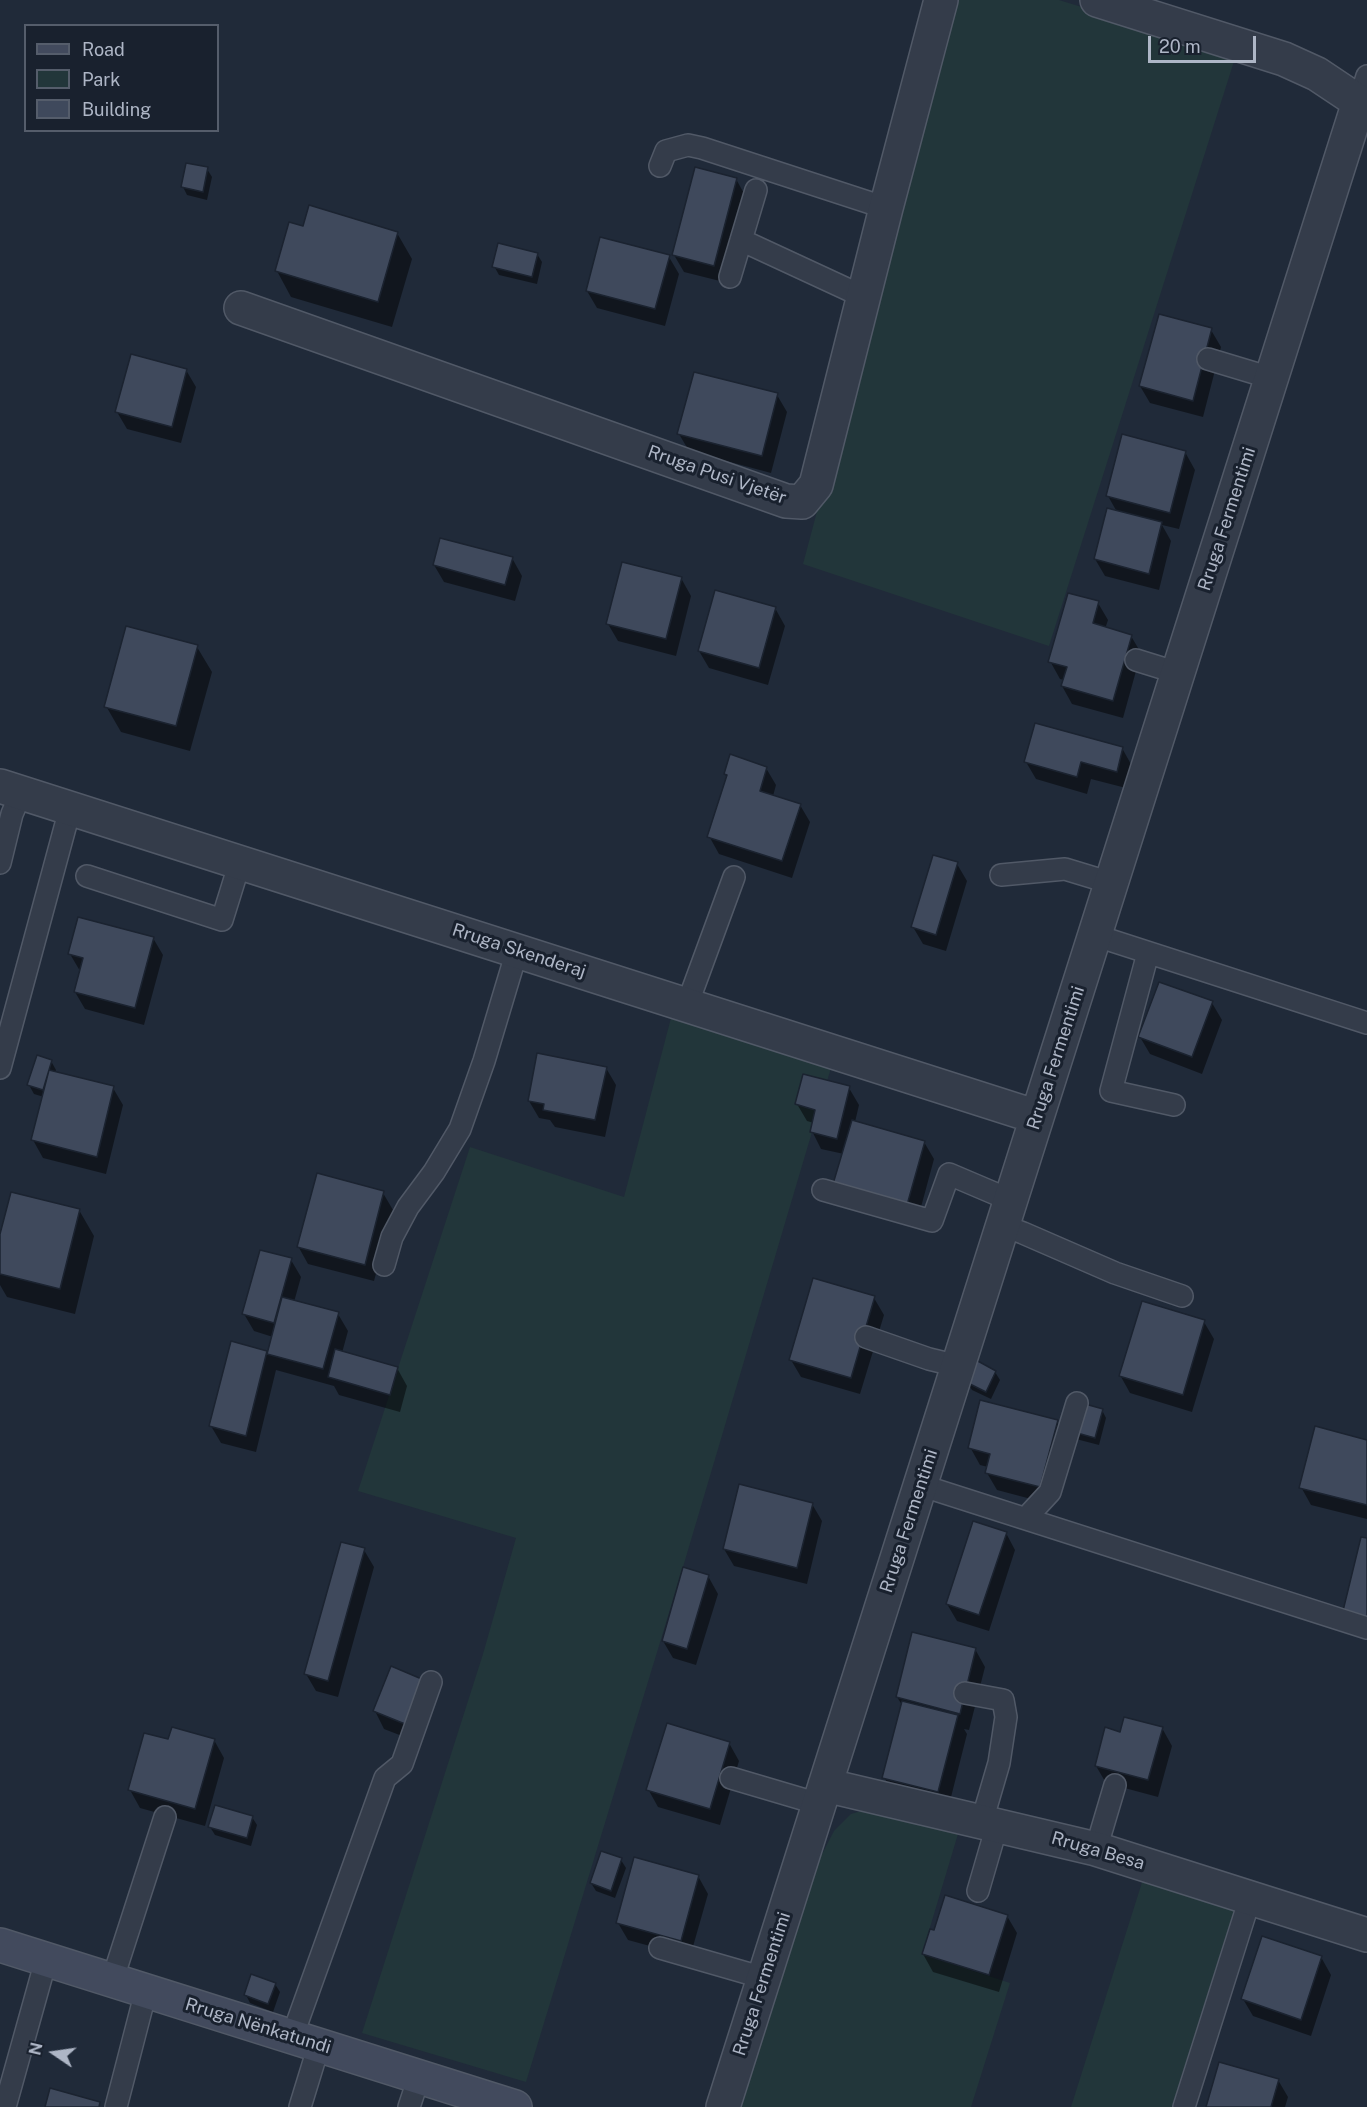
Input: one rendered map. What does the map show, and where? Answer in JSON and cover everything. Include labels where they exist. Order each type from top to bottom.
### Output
[{"type":"street","name":"Rruga Pusi Vjetër","points":[[241,308],[786,501],[802,502],[816,485],[941,0]]},
{"type":"street","points":[[1097,0],[1284,59],[1317,74],[1361,105]]},
{"type":"street","name":"Rruga Fermentimi","points":[[723,2107],[1271,378],[1361,105]]},
{"type":"street","name":"Rruga Skenderaj","points":[[10,789],[1037,1117]]},
{"type":"street","name":"Rruga Besa","points":[[822,1795],[990,1823],[1096,1849],[1367,1935]]},
{"type":"street","name":"Rruga Nënkatundi","points":[[0,1945],[515,2107]]},
{"type":"lane","points":[[660,166],[666,151],[688,145],[886,208]]},
{"type":"lane","points":[[730,278],[756,190]]},
{"type":"lane","points":[[741,240],[864,297]]},
{"type":"lane","points":[[1209,359],[1271,378]]},
{"type":"lane","points":[[1137,660],[1178,673]]},
{"type":"lane","points":[[0,863],[10,789]]},
{"type":"lane","points":[[0,1068],[70,809]]},
{"type":"lane","points":[[87,876],[222,920],[240,862]]},
{"type":"lane","points":[[1001,875],[1065,869],[1111,883]]},
{"type":"lane","points":[[687,1005],[734,877]]},
{"type":"lane","points":[[1094,935],[1367,1023]]},
{"type":"lane","points":[[384,1265],[392,1237],[408,1207],[434,1172],[460,1129],[484,1061],[517,951]]},
{"type":"lane","points":[[1148,952],[1111,1091],[1174,1105]]},
{"type":"lane","points":[[823,1190],[933,1221],[949,1174],[996,1194],[1023,1233],[1115,1273],[1182,1296]]},
{"type":"lane","points":[[866,1337],[929,1359],[958,1366]]},
{"type":"lane","points":[[1026,1518],[1050,1492],[1077,1403]]},
{"type":"lane","points":[[920,1485],[1367,1629]]},
{"type":"lane","points":[[300,2107],[305,2041],[385,1778],[402,1764],[431,1682]]},
{"type":"lane","points":[[965,1693],[1003,1700],[1006,1717],[990,1823],[994,1836],[978,1892]]},
{"type":"lane","points":[[731,1778],[822,1795]]},
{"type":"lane","points":[[1096,1849],[1115,1785]]},
{"type":"lane","points":[[112,1980],[165,1817]]},
{"type":"lane","points":[[1184,2107],[1249,1896]]},
{"type":"lane","points":[[660,1948],[764,1978]]},
{"type":"lane","points":[[5,2107],[46,1960]]},
{"type":"lane","points":[[116,2107],[146,1991]]},
{"type":"lane","points":[[409,2107],[419,2077]]},
{"type":"green space","points":[[953,0],[1059,0],[1236,55],[1049,646],[803,564]]},
{"type":"green space","points":[[671,1018],[831,1068],[683,1567],[526,2082],[362,2033],[483,1654],[516,1538],[358,1491],[470,1147],[624,1197]]},
{"type":"green space","points":[[879,1806],[958,1834],[922,1954],[1010,1983],[971,2107],[741,2107],[820,1858],[834,1831],[851,1814]]},
{"type":"green space","points":[[1144,1876],[1236,1905],[1172,2107],[1071,2107]]},
{"type":"building","points":[[186,163],[208,167],[203,192],[181,187]]},
{"type":"building","points":[[695,167],[737,178],[714,266],[672,255]]},
{"type":"building","points":[[309,205],[398,232],[378,302],[275,271],[289,222],[303,226]]},
{"type":"building","points":[[600,237],[670,255],[655,309],[586,291]]},
{"type":"building","points":[[498,243],[538,253],[532,277],[492,267]]},
{"type":"building","points":[[1159,314],[1212,328],[1193,401],[1139,386]]},
{"type":"building","points":[[131,354],[187,369],[172,427],[115,412]]},
{"type":"building","points":[[694,372],[778,393],[762,456],[677,434]]},
{"type":"building","points":[[1122,434],[1186,451],[1170,513],[1106,496]]},
{"type":"building","points":[[1107,508],[1162,522],[1149,574],[1094,559]]},
{"type":"building","points":[[440,538],[513,557],[505,585],[433,565]]},
{"type":"building","points":[[622,562],[682,577],[666,639],[606,624]]},
{"type":"building","points":[[715,590],[776,607],[759,668],[698,651]]},
{"type":"building","points":[[1068,593],[1099,601],[1093,623],[1132,635],[1113,701],[1061,686],[1067,667],[1048,662]]},
{"type":"building","points":[[126,626],[198,645],[176,726],[104,707]]},
{"type":"building","points":[[1035,723],[1123,747],[1117,772],[1081,762],[1077,777],[1024,762]]},
{"type":"building","points":[[730,754],[767,767],[760,791],[801,804],[782,861],[707,837],[727,775],[724,774]]},
{"type":"building","points":[[933,855],[958,862],[936,935],[911,927]]},
{"type":"building","points":[[78,917],[154,937],[135,1008],[74,992],[83,958],[68,954]]},
{"type":"building","points":[[1159,982],[1213,1001],[1192,1057],[1138,1037]]},
{"type":"building","points":[[537,1053],[607,1067],[595,1120],[543,1110],[544,1104],[528,1101]]},
{"type":"building","points":[[37,1055],[52,1060],[43,1090],[27,1085]]},
{"type":"building","points":[[49,1070],[114,1086],[97,1157],[31,1140]]},
{"type":"building","points":[[803,1074],[850,1086],[837,1139],[810,1132],[815,1110],[795,1104]]},
{"type":"building","points":[[852,1120],[925,1141],[907,1205],[833,1184]]},
{"type":"building","points":[[317,1173],[384,1191],[365,1265],[297,1247]]},
{"type":"building","points":[[11,1192],[80,1209],[60,1289],[0,1274],[0,1234]]},
{"type":"building","points":[[260,1250],[292,1258],[274,1323],[242,1314]]},
{"type":"building","points":[[813,1278],[875,1296],[851,1378],[789,1360]]},
{"type":"building","points":[[282,1297],[339,1312],[323,1369],[267,1354]]},
{"type":"building","points":[[1142,1301],[1205,1320],[1183,1395],[1119,1376]]},
{"type":"building","points":[[231,1341],[267,1351],[246,1436],[209,1426]]},
{"type":"building","points":[[335,1349],[398,1367],[390,1395],[328,1377]]},
{"type":"building","points":[[976,1360],[996,1371],[986,1392],[966,1382]]},
{"type":"building","points":[[980,1400],[1058,1420],[1040,1487],[985,1473],[990,1454],[968,1448]]},
{"type":"building","points":[[1078,1402],[1103,1409],[1095,1438],[1070,1431]]},
{"type":"building","points":[[1315,1426],[1367,1440],[1367,1505],[1299,1488]]},
{"type":"building","points":[[739,1484],[813,1503],[797,1568],[723,1549]]},
{"type":"building","points":[[973,1521],[1007,1532],[979,1615],[946,1604]]},
{"type":"building","points":[[1361,1537],[1367,1538],[1367,1625],[1341,1619]]},
{"type":"building","points":[[341,1542],[365,1548],[328,1681],[304,1674]]},
{"type":"building","points":[[683,1567],[709,1575],[687,1649],[662,1641]]},
{"type":"building","points":[[912,1632],[976,1648],[960,1714],[896,1697]]},
{"type":"building","points":[[391,1666],[424,1680],[405,1724],[373,1711]]},
{"type":"building","points":[[902,1701],[958,1715],[938,1792],[882,1778]]},
{"type":"building","points":[[1124,1717],[1163,1727],[1148,1780],[1095,1766],[1105,1727],[1120,1732]]},
{"type":"building","points":[[667,1723],[730,1742],[710,1809],[646,1790]]},
{"type":"building","points":[[172,1727],[215,1739],[195,1809],[128,1790],[144,1733],[168,1739]]},
{"type":"building","points":[[215,1805],[253,1816],[247,1838],[208,1827]]},
{"type":"building","points":[[601,1851],[622,1858],[611,1891],[590,1883]]},
{"type":"building","points":[[634,1857],[699,1875],[681,1941],[616,1923]]},
{"type":"building","points":[[945,1895],[1008,1915],[989,1975],[922,1954],[930,1929],[934,1930]]},
{"type":"building","points":[[1262,1936],[1322,1956],[1301,2020],[1241,1999]]},
{"type":"building","points":[[251,1974],[276,1983],[268,2004],[244,1995]]},
{"type":"building","points":[[1219,2062],[1279,2079],[1271,2107],[1206,2107]]},
{"type":"building","points":[[50,2088],[100,2102],[99,2107],[45,2107]]}]
